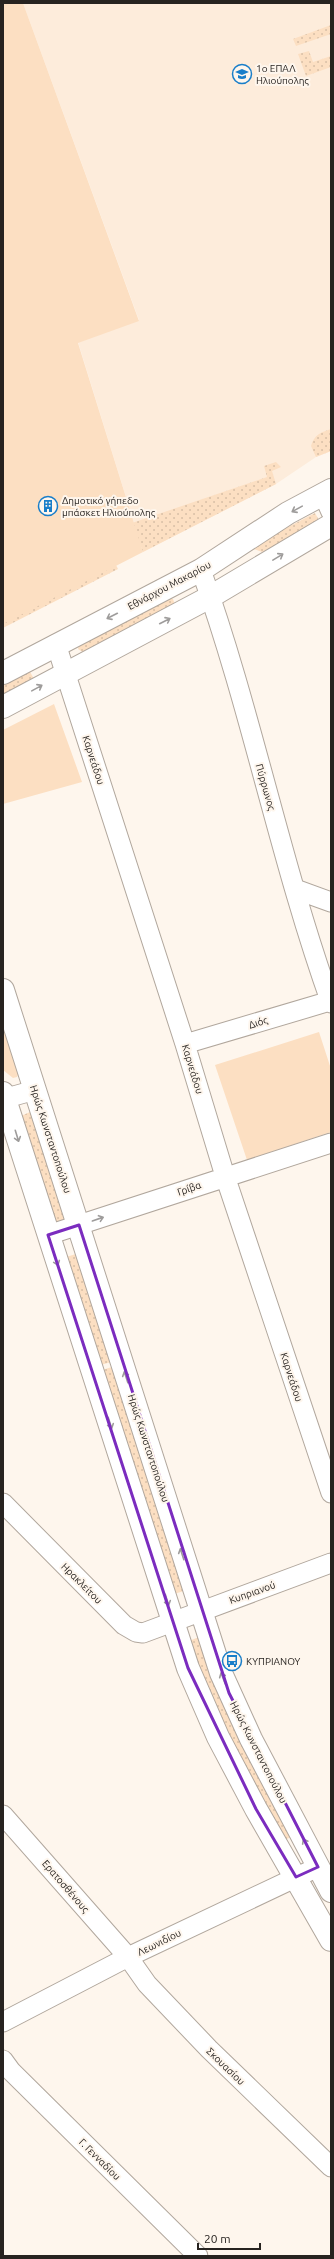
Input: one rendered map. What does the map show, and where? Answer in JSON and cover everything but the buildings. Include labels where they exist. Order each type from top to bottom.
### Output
[{"type":"street","name":"Εθνάρχου Μακαρίου","points":[[3,672],[201,570],[288,513],[328,499]]},
{"type":"street","points":[[3,707],[66,672],[210,597],[331,525]]},
{"type":"street","name":"Πύρρωνος","points":[[201,570],[220,624],[295,888],[331,1002]]},
{"type":"street","name":"Καρνεάδου","points":[[56,644],[185,1044],[225,1176],[331,1493]]},
{"type":"street","points":[[295,888],[331,902]]},
{"type":"street","name":"Ηρώς Κωνσταντοπούλου","points":[[3,990],[201,1612],[229,1693],[331,1891]]},
{"type":"street","name":"Διός","points":[[185,1044],[331,1002]]},
{"type":"street","points":[[35,1090],[4,1097],[188,1668],[218,1737],[256,1809],[296,1876],[331,1940]]},
{"type":"street","name":"Γρίβα","points":[[48,1235],[225,1176],[331,1143]]},
{"type":"street","name":"Ηρακλείτου","points":[[3,1503],[124,1625],[136,1632],[143,1633],[173,1621]]},
{"type":"street","name":"Κυπριανού","points":[[173,1621],[201,1612],[331,1563]]},
{"type":"street","name":"Ερατοσθένους","points":[[3,1815],[128,1957]]},
{"type":"street","name":"Λεωνιδίου","points":[[3,2022],[128,1957],[296,1876],[318,1867]]},
{"type":"street","name":"Σκουασίου","points":[[128,1957],[147,1984],[208,2050],[331,2167]]},
{"type":"street","name":"Γ. Γενναδίου","points":[[3,2060],[11,2071],[198,2256]]},
{"type":"highlighted area","points":[[79,1225],[229,1693],[318,1867],[296,1877],[256,1809],[188,1668],[48,1235]]},
{"type":"shaded area","points":[[3,3],[23,3],[139,321],[78,343],[143,552],[3,624]]},
{"type":"shaded area","points":[[23,3],[331,3],[331,451],[316,457],[276,484],[143,552],[78,342],[139,320]]},
{"type":"shaded area","points":[[331,25],[331,34],[296,46],[293,39]]},
{"type":"shaded area","points":[[309,51],[313,62],[331,56],[331,67],[306,76],[298,54]]},
{"type":"shaded area","points":[[331,429],[331,451],[316,457],[311,446],[312,442],[318,434]]},
{"type":"shaded area","points":[[276,462],[281,467],[272,471],[276,484],[143,552],[132,523],[267,477],[264,466]]},
{"type":"shaded area","points":[[315,513],[320,522],[262,552],[254,549],[255,544]]},
{"type":"shaded area","points":[[114,561],[118,569],[3,628],[3,599]]},
{"type":"shaded area","points":[[168,598],[173,599],[175,605],[84,653],[78,649],[79,645]]},
{"type":"shaded area","points":[[29,670],[34,679],[3,695],[3,684]]},
{"type":"shaded area","points":[[54,704],[82,782],[3,804],[3,730]]},
{"type":"shaded area","points":[[3,1020],[19,1073],[17,1077],[13,1078],[3,1070]]},
{"type":"shaded area","points":[[319,1032],[331,1069],[331,1132],[247,1160],[215,1065]]},
{"type":"shaded area","points":[[30,1112],[65,1219],[55,1222],[21,1116]]},
{"type":"shaded area","points":[[76,1254],[111,1362],[101,1365],[66,1257]]},
{"type":"shaded area","points":[[112,1367],[184,1591],[174,1594],[102,1370]]},
{"type":"shaded area","points":[[199,1637],[291,1837],[281,1842],[217,1717],[189,1641]]},
{"type":"place","name":"1ο ΕΠΑΛ Ηλιούπολης","points":[[242,74]]},
{"type":"place","name":"Δημοτικό γήπεδο μπάσκετ Ηλιούπολης","points":[[48,506]]},
{"type":"place","name":"ΚΥΠΡΙΑΝΟΥ","points":[[232,1661]]}]
